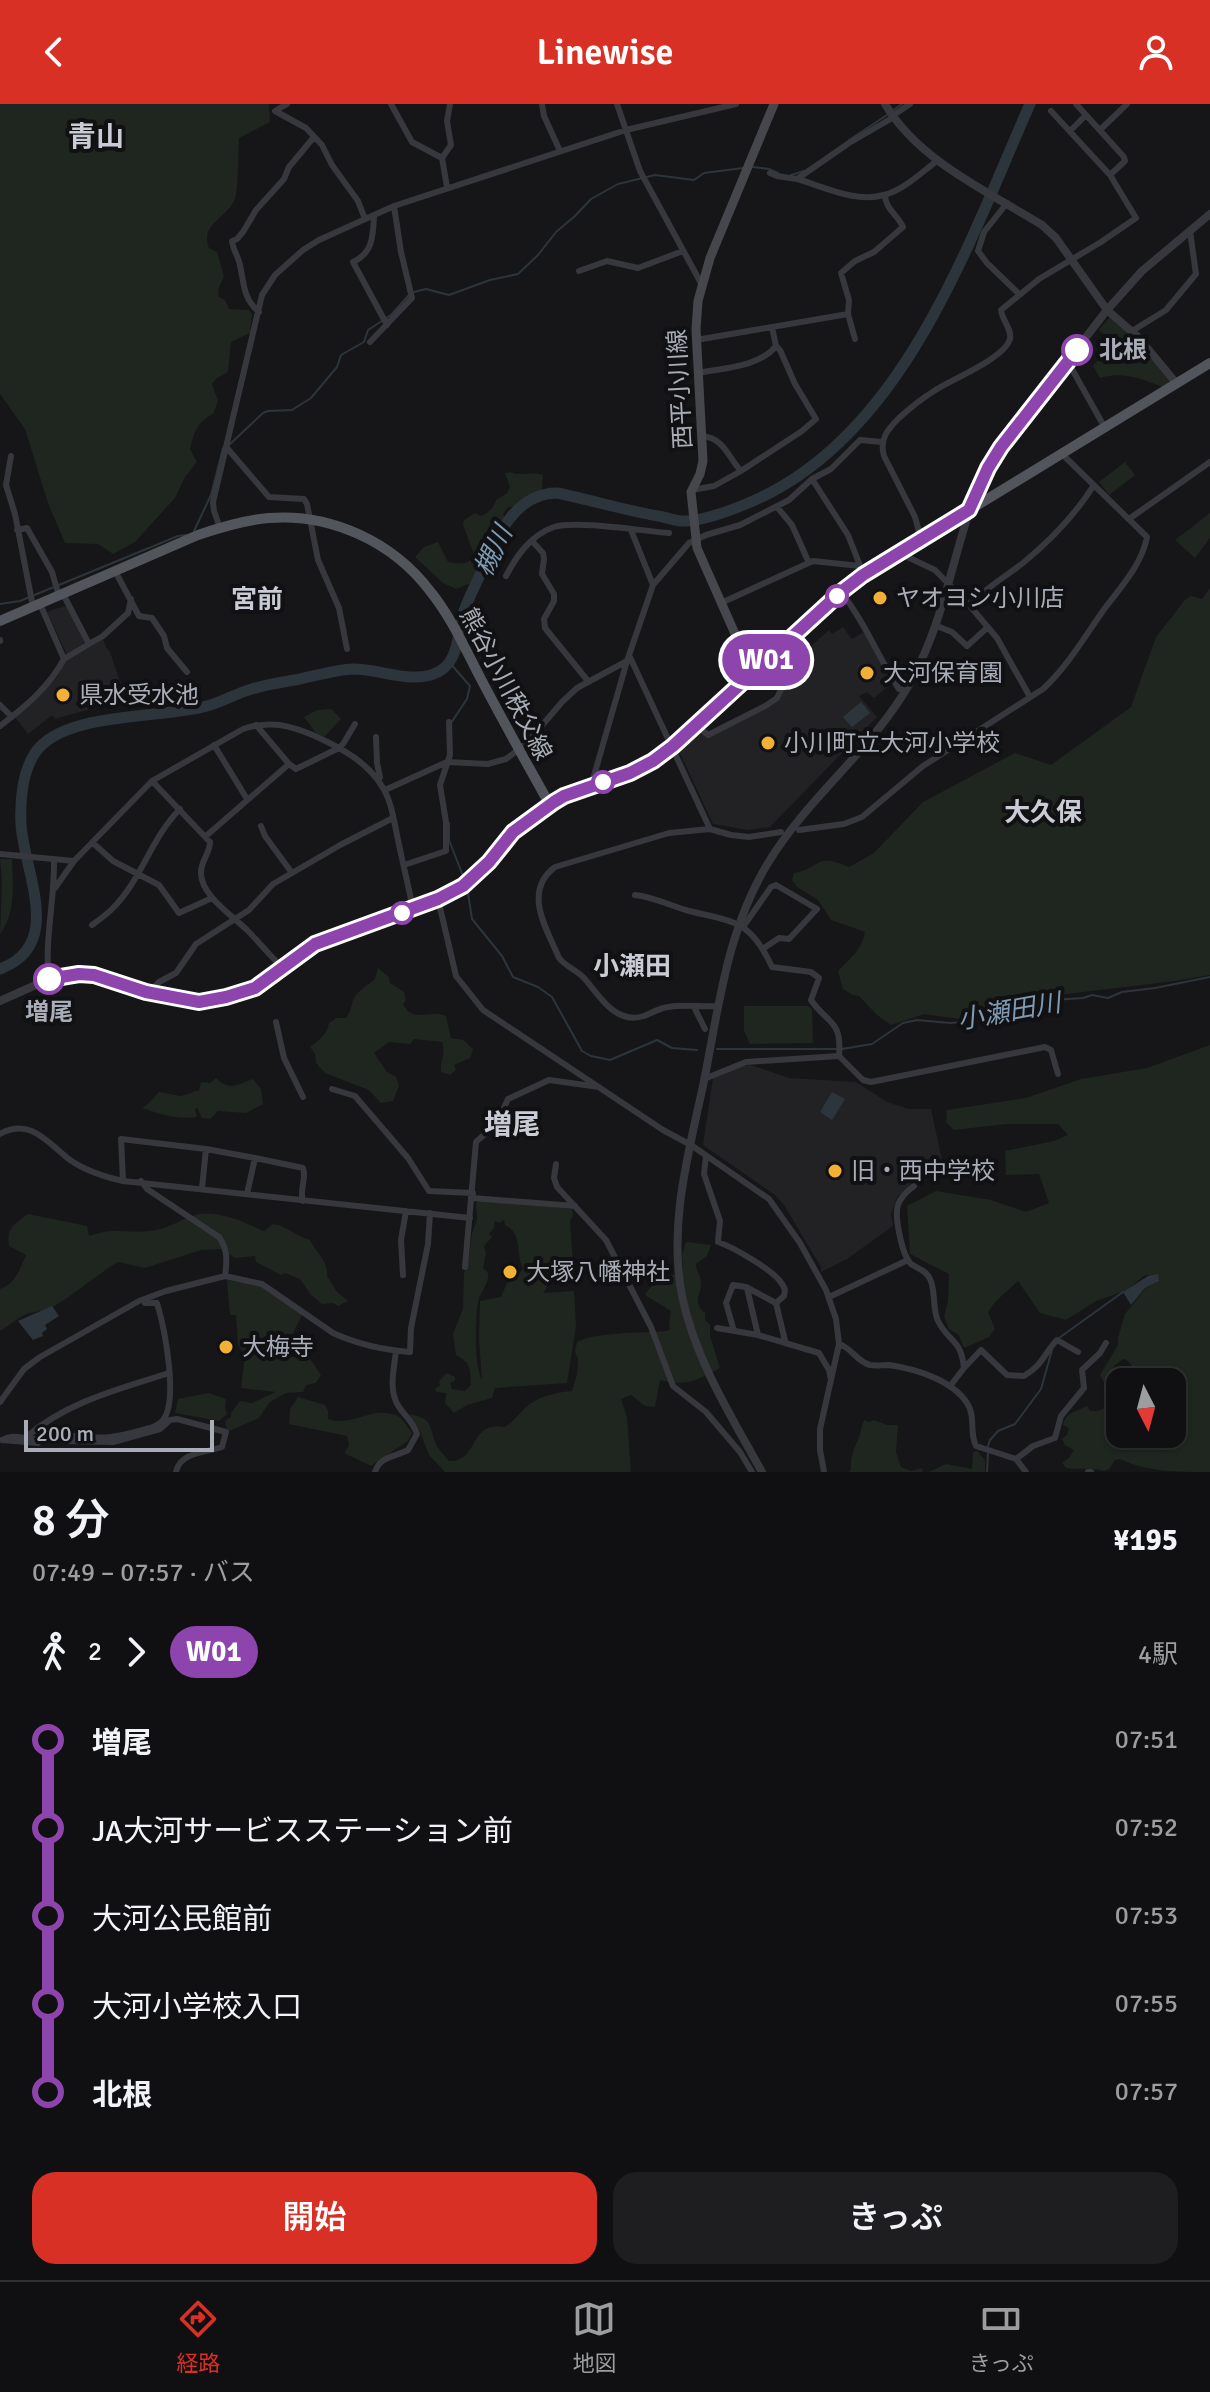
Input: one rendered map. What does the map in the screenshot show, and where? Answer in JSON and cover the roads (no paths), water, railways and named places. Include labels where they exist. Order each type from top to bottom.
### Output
[{"type":"main road","name":"西平小川線","points":[[759,667],[741,643],[721,603],[694,537],[691,492],[702,469],[696,318],[702,285],[770,105]]},
{"type":"main road","points":[[550,805],[564,796],[637,770],[673,746],[862,571],[899,553],[1210,363]]},
{"type":"main road","name":"熊谷小川秩父線","points":[[0,621],[220,528],[268,518],[311,520],[347,530],[379,545],[418,576],[440,604],[550,805]]},
{"type":"street","points":[[287,104],[275,111],[306,128],[322,145],[332,165],[358,201],[365,219]]},
{"type":"street","points":[[391,104],[412,142],[442,158]]},
{"type":"street","points":[[447,187],[442,158],[451,145],[447,121],[450,104]]},
{"type":"street","points":[[542,104],[544,116],[560,151]]},
{"type":"street","points":[[617,104],[640,171],[702,285]]},
{"type":"street","points":[[220,528],[213,502],[262,295],[283,266],[319,240],[394,206],[447,187],[664,119],[736,104]]},
{"type":"street","points":[[885,104],[916,142],[938,160],[1042,225],[1056,238],[1107,310],[1132,331],[1177,384]]},
{"type":"street","points":[[797,179],[910,104]]},
{"type":"street","points":[[1076,104],[1125,161],[1110,175]]},
{"type":"street","points":[[1100,130],[1127,104]]},
{"type":"street","points":[[921,539],[915,517],[884,456],[882,442],[893,424],[916,403],[1004,349],[1010,333],[1001,310],[1019,294],[1136,218],[1110,175],[1051,111]]},
{"type":"street","points":[[1070,131],[1086,115]]},
{"type":"street","points":[[259,312],[243,289],[240,262],[232,241],[243,232],[256,210],[284,179],[289,167],[314,137]]},
{"type":"street","points":[[770,173],[850,196],[885,195],[899,189],[938,160]]},
{"type":"street","points":[[855,339],[848,314],[849,300],[841,276],[843,270],[874,252],[903,227],[890,210],[885,195]]},
{"type":"street","points":[[1004,202],[984,232],[978,251],[1019,294]]},
{"type":"street","points":[[370,342],[412,298],[394,206]]},
{"type":"street","points":[[762,1472],[703,1360],[682,1296],[677,1235],[680,1199],[724,973],[751,892],[796,823],[875,735],[906,690],[937,626],[969,510],[1001,447],[1107,310],[1142,271],[1210,214]]},
{"type":"street","points":[[374,216],[365,255],[353,262],[387,325]]},
{"type":"street","points":[[1132,331],[1166,310],[1196,274],[1190,231]]},
{"type":"street","points":[[579,271],[607,261],[638,268],[683,251]]},
{"type":"street","points":[[696,340],[848,314]]},
{"type":"street","points":[[691,492],[714,486],[741,471],[816,419],[776,346],[772,327]]},
{"type":"street","points":[[698,373],[754,361],[776,346]]},
{"type":"street","points":[[1068,362],[1105,428]]},
{"type":"street","points":[[702,436],[721,443],[741,471]]},
{"type":"street","points":[[591,786],[653,585],[694,537],[740,525],[789,500],[812,479],[831,469],[860,440],[882,442]]},
{"type":"street","points":[[227,448],[269,497],[304,499],[318,560],[339,608],[347,649]]},
{"type":"street","points":[[799,830],[844,824],[862,817],[923,766],[1030,697],[1054,678],[1124,584],[1141,556],[1147,537],[1062,454]]},
{"type":"street","points":[[11,456],[3,479],[36,605],[64,659]]},
{"type":"street","points":[[1129,519],[1210,462]]},
{"type":"street","points":[[812,479],[848,535],[862,571]]},
{"type":"street","points":[[970,606],[980,594],[1053,538],[1094,485]]},
{"type":"street","points":[[777,507],[792,525],[809,563]]},
{"type":"street","points":[[506,576],[516,555],[532,541],[563,525],[669,533]]},
{"type":"street","points":[[17,530],[27,528],[89,644]]},
{"type":"street","points":[[631,530],[653,585]]},
{"type":"street","points":[[532,541],[543,553],[542,574],[554,594],[554,601],[544,619],[545,628],[588,681]]},
{"type":"street","points":[[899,553],[935,570],[970,606],[997,638],[1030,697]]},
{"type":"street","points":[[721,603],[809,563],[826,561],[862,571]]},
{"type":"street","points":[[115,571],[139,616],[152,618],[164,636],[167,648],[187,672]]},
{"type":"street","points":[[841,592],[855,609],[899,689],[906,690]]},
{"type":"street","points":[[0,726],[53,677],[64,659],[103,636],[128,613],[131,599]]},
{"type":"street","points":[[937,626],[952,632],[967,646],[988,627]]},
{"type":"street","points":[[695,725],[708,735],[777,698],[793,664],[805,653],[793,636]]},
{"type":"street","points":[[385,790],[447,762],[497,763],[519,750],[577,688],[628,658]]},
{"type":"street","points":[[628,658],[673,746],[710,829]]},
{"type":"street","points":[[0,705],[12,717]]},
{"type":"street","points":[[404,865],[446,851],[446,822],[439,794],[441,776],[450,755],[449,722]]},
{"type":"street","points":[[256,725],[296,769],[339,748],[355,724]]},
{"type":"street","points":[[55,888],[74,861],[152,781],[256,725],[288,725],[356,757],[385,790],[413,909]]},
{"type":"street","points":[[376,737],[378,780]]},
{"type":"street","points":[[214,745],[247,799]]},
{"type":"street","points":[[206,836],[289,764]]},
{"type":"street","points":[[152,781],[210,842],[201,877],[212,898],[283,968]]},
{"type":"street","points":[[0,1001],[49,979],[88,974],[194,1001],[213,1000],[255,988],[324,940],[413,909],[463,886],[478,874],[513,832],[550,805]]},
{"type":"street","points":[[92,925],[112,909],[137,875],[166,823],[180,809]]},
{"type":"street","points":[[149,992],[159,982],[176,973],[196,944],[249,910],[273,884],[393,818]]},
{"type":"street","points":[[261,826],[292,873]]},
{"type":"street","points":[[719,1006],[670,1006],[634,1017],[624,1017],[615,1012],[583,977],[559,958],[538,904],[543,881],[555,867],[669,833],[710,829],[749,837],[781,832]]},
{"type":"street","points":[[93,843],[113,861],[159,885],[179,913],[212,898]]},
{"type":"street","points":[[0,854],[74,861]]},
{"type":"street","points":[[49,979],[47,953],[55,888],[54,860]]},
{"type":"street","points":[[741,925],[771,887],[776,885],[817,909],[789,939],[779,938],[764,948]]},
{"type":"street","points":[[635,895],[719,916],[741,925],[756,937],[772,967],[811,972],[819,978],[811,1000],[836,1027],[841,1040],[839,1056]]},
{"type":"street","points":[[438,899],[456,976],[483,1010],[769,1199],[811,1261],[829,1297],[839,1344],[819,1441],[824,1472]]},
{"type":"street","points":[[694,1007],[705,1029]]},
{"type":"street","points":[[276,1022],[284,1058],[303,1097]]},
{"type":"street","points":[[704,1079],[746,1062],[839,1056],[863,1080],[871,1082],[1045,1047],[1051,1050],[1058,1074]]},
{"type":"street","points":[[465,1267],[476,1142],[496,1124],[508,1099],[549,1080],[600,1087]]},
{"type":"street","points":[[332,1089],[355,1096],[408,1158],[429,1191],[575,1206]]},
{"type":"street","points":[[0,1134],[20,1128],[35,1131],[72,1162],[99,1175],[123,1181],[470,1218]]},
{"type":"street","points":[[123,1181],[121,1139],[206,1149],[303,1168],[303,1201]]},
{"type":"street","points":[[202,1188],[206,1149]]},
{"type":"street","points":[[706,1156],[704,1174],[720,1221],[718,1242],[737,1249],[779,1279],[785,1293],[776,1303]]},
{"type":"street","points":[[247,1194],[255,1158]]},
{"type":"street","points":[[556,1164],[554,1178],[557,1187],[606,1240],[651,1327],[673,1386],[706,1412],[752,1472]]},
{"type":"street","points":[[141,1181],[147,1189],[219,1237],[227,1256],[225,1276]]},
{"type":"street","points":[[914,1186],[900,1200],[897,1214],[905,1253],[908,1260],[927,1273],[931,1280],[936,1316],[959,1345],[964,1368]]},
{"type":"street","points":[[406,1211],[400,1245],[404,1271],[421,1271]]},
{"type":"street","points":[[1,1400],[24,1369],[40,1357],[139,1301],[225,1276],[262,1284],[346,1339],[410,1352],[411,1328],[428,1244],[430,1213]]},
{"type":"street","points":[[829,1297],[908,1260]]},
{"type":"street","points":[[734,1331],[726,1303],[733,1285],[746,1287],[776,1303],[785,1341]]},
{"type":"street","points":[[746,1287],[758,1335]]},
{"type":"street","points":[[1,1440],[8,1436],[33,1439],[74,1436],[113,1438],[157,1426],[164,1421],[170,1404],[169,1373],[157,1303],[139,1301]]},
{"type":"street","points":[[717,1328],[785,1341],[819,1353],[829,1370],[831,1384]]},
{"type":"street","points":[[951,1385],[981,1350],[1007,1375],[1024,1376],[1046,1357],[1053,1341],[1060,1340],[1078,1352]]},
{"type":"street","points":[[1016,1459],[1033,1446],[1055,1438],[1061,1416],[1084,1388],[1082,1370],[1106,1343]]},
{"type":"street","points":[[839,1344],[847,1346],[862,1362],[906,1368],[951,1385],[970,1407],[971,1433],[976,1446],[1016,1459],[1026,1472]]},
{"type":"street","points":[[375,1472],[377,1465],[385,1458],[408,1450],[417,1434],[393,1395],[396,1351]]},
{"type":"street","points":[[25,1438],[40,1425],[79,1404],[169,1373]]},
{"type":"street","points":[[1,1440],[34,1444],[72,1440],[113,1442],[160,1429],[170,1420],[177,1419],[226,1432],[222,1447],[184,1459],[176,1472]]},
{"type":"waterway","points":[[892,111],[902,104]]},
{"type":"waterway","name":"槻川","points":[[0,969],[20,958],[31,943],[36,925],[33,885],[21,824],[22,797],[31,761],[49,739],[90,723],[188,710],[258,687],[333,672],[353,669],[422,677],[440,671],[452,658],[465,609],[499,534],[517,510],[542,495],[557,493],[689,521],[746,504],[800,475],[847,435],[888,387],[923,334],[981,218],[1030,104]]},
{"type":"waterway","points":[[849,140],[887,115]]},
{"type":"waterway","points":[[753,167],[778,173]]},
{"type":"waterway","points":[[414,292],[426,289],[449,295],[490,280],[518,274],[591,199],[618,184],[655,175],[694,180],[704,173],[743,168]]},
{"type":"waterway","points":[[791,175],[804,171]]},
{"type":"waterway","points":[[229,445],[263,413],[292,410],[311,398],[337,367],[341,355],[364,342],[368,330],[391,315],[409,295]]},
{"type":"waterway","points":[[194,531],[211,495],[223,448]]},
{"type":"waterway","points":[[0,604],[20,601],[186,535]]},
{"type":"waterway","name":"小瀬田川","points":[[450,663],[470,686],[467,699],[451,723]]},
{"type":"waterway","name":"小瀬田川","points":[[449,823],[449,840],[465,881]]},
{"type":"waterway","name":"小瀬田川","points":[[467,887],[472,919],[502,956],[513,977],[538,987],[552,997],[582,1051],[610,1060],[657,1040],[672,1048],[697,1050]]},
{"type":"waterway","name":"小瀬田川","points":[[842,1049],[872,1044],[903,1023],[917,1020],[950,1023],[979,1021],[1039,1001],[1092,995],[1108,998],[1122,992],[1210,977]]},
{"type":"waterway","name":"小瀬田川","points":[[717,1049],[836,1049]]},
{"type":"waterway","points":[[1059,1338],[1123,1292]]},
{"type":"waterway","points":[[988,1446],[998,1431],[1015,1424],[1041,1389],[1052,1350]]},
{"type":"waterway","points":[[987,1472],[988,1453]]},
{"type":"place","name":"北根","points":[[1077,350]]},
{"type":"place","name":"ヤオヨシ小川店","points":[[880,598]]},
{"type":"place","name":"大河保育園","points":[[867,673]]},
{"type":"place","name":"県水受水池","points":[[63,695]]},
{"type":"place","name":"小川町立大河小学校","points":[[768,743]]},
{"type":"place","name":"増尾","points":[[49,979]]},
{"type":"place","name":"旧・西中学校","points":[[835,1171]]},
{"type":"place","name":"大塚八幡神社","points":[[510,1272]]},
{"type":"place","name":"大梅寺","points":[[226,1347]]},
{"type":"district","name":"青山","points":[[96,136]]},
{"type":"district","name":"宮前","points":[[257,599]]},
{"type":"district","name":"大久保","points":[[1043,812]]},
{"type":"district","name":"小瀬田","points":[[632,966]]},
{"type":"district","name":"増尾","points":[[512,1124]]}]
